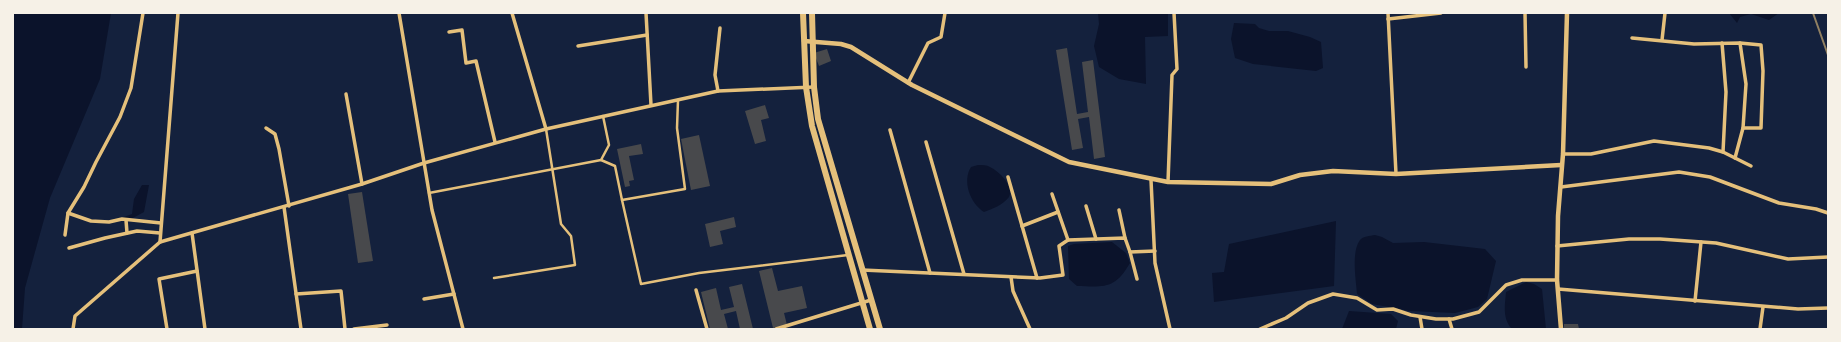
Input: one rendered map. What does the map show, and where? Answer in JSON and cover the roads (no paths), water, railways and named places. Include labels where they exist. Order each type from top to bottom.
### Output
[{"type":"highway","points":[[803,13],[806,87],[812,126],[870,329]]},
{"type":"highway","points":[[812,13],[814,87],[818,119],[880,329]]},
{"type":"street","points":[[65,235],[68,213],[84,187],[120,117],[131,88],[143,13]]},
{"type":"street","points":[[160,242],[178,13]]},
{"type":"street","points":[[399,13],[432,210],[464,329]]},
{"type":"street","points":[[494,278],[575,265],[571,236],[561,224],[546,129],[512,13]]},
{"type":"street","points":[[646,13],[651,105]]},
{"type":"street","points":[[908,83],[928,42],[940,37],[945,13]]},
{"type":"street","points":[[1168,182],[1172,75],[1177,69],[1174,13]]},
{"type":"street","points":[[1388,13],[1396,174]]},
{"type":"street","points":[[1388,19],[1441,13]]},
{"type":"street","points":[[1525,13],[1526,67]]},
{"type":"street","points":[[1561,329],[1557,280],[1557,246],[1561,165],[1563,154],[1567,13]]},
{"type":"street","points":[[1662,40],[1665,13]]},
{"type":"street","points":[[718,91],[715,75],[720,28]]},
{"type":"street","points":[[450,32],[462,30],[466,63],[476,60],[495,142]]},
{"type":"street","points":[[578,46],[647,35]]},
{"type":"street","points":[[1632,38],[1694,44],[1740,43],[1761,45],[1763,71],[1761,128],[1743,128]]},
{"type":"street","points":[[804,41],[841,44],[851,47],[908,83],[1069,162],[1152,180],[1168,182],[1271,184],[1300,174],[1332,171],[1396,174],[1561,165]]},
{"type":"street","points":[[1722,43],[1726,92],[1723,152]]},
{"type":"street","points":[[1735,158],[1743,128],[1746,84],[1740,43]]},
{"type":"street","points":[[73,329],[75,316],[160,242],[289,206],[495,142],[546,129],[718,91],[814,87]]},
{"type":"street","points":[[346,94],[362,184]]},
{"type":"street","points":[[622,200],[684,189],[678,128],[678,100]]},
{"type":"street","points":[[601,160],[609,145],[603,116]]},
{"type":"street","points":[[266,128],[275,134],[289,206]]},
{"type":"street","points":[[890,130],[930,273]]},
{"type":"street","points":[[1563,154],[1591,154],[1654,141],[1709,148],[1723,152],[1751,166]]},
{"type":"street","points":[[926,142],[964,274]]},
{"type":"street","points":[[429,193],[601,160],[615,166],[630,243],[641,284],[700,273],[848,255]]},
{"type":"street","points":[[1561,187],[1679,172],[1710,177],[1779,203],[1816,209],[1828,213]]},
{"type":"street","points":[[1008,177],[1037,278]]},
{"type":"street","points":[[1152,180],[1155,263],[1170,329]]},
{"type":"street","points":[[1052,194],[1068,240]]},
{"type":"street","points":[[1086,206],[1096,239]]},
{"type":"street","points":[[284,207],[301,329]]},
{"type":"street","points":[[1118,210],[1137,280]]},
{"type":"street","points":[[1022,226],[1058,212]]},
{"type":"street","points":[[68,213],[91,221],[126,220],[161,224]]},
{"type":"street","points":[[126,220],[127,233]]},
{"type":"street","points":[[69,248],[137,231],[160,234]]},
{"type":"street","points":[[192,233],[205,329]]},
{"type":"street","points":[[862,270],[1037,278],[1063,275],[1059,246],[1068,240],[1126,238]]},
{"type":"street","points":[[1557,246],[1629,239],[1701,242],[1730,246],[1788,259],[1828,257]]},
{"type":"street","points":[[1695,301],[1701,242]]},
{"type":"street","points":[[1130,252],[1154,251]]},
{"type":"street","points":[[167,329],[159,279],[197,271]]},
{"type":"street","points":[[1012,277],[1013,291],[1030,329]]},
{"type":"street","points":[[1260,329],[1286,318],[1308,303],[1333,294],[1357,298],[1377,310],[1393,309],[1420,317],[1449,319],[1480,312],[1506,285],[1522,280],[1557,280]]},
{"type":"street","points":[[1558,289],[1762,307],[1798,309],[1828,308]]},
{"type":"street","points":[[696,290],[707,329]]},
{"type":"street","points":[[296,294],[341,291],[345,329]]},
{"type":"street","points":[[424,299],[454,294]]},
{"type":"street","points":[[776,329],[871,300]]},
{"type":"street","points":[[1760,329],[1762,307]]},
{"type":"street","points":[[1420,317],[1422,329]]},
{"type":"street","points":[[1449,319],[1452,329]]},
{"type":"street","points":[[354,329],[387,325]]},
{"type":"water","points":[[13,13],[111,13],[100,79],[50,198],[25,288],[22,329],[13,329]]},
{"type":"water","points":[[1098,13],[1168,13],[1168,36],[1145,37],[1146,84],[1119,79],[1099,67],[1094,46],[1099,24]]},
{"type":"water","points":[[1729,13],[1779,13],[1769,20],[1751,14],[1740,17],[1737,23]]},
{"type":"water","points":[[1234,23],[1255,24],[1259,28],[1269,31],[1288,31],[1310,37],[1321,42],[1323,68],[1316,71],[1253,64],[1235,58],[1231,39]]},
{"type":"water","points":[[978,165],[987,166],[998,172],[1008,184],[1010,189],[1007,200],[984,212],[971,197],[967,185],[968,173],[971,167]]},
{"type":"water","points":[[142,185],[149,185],[144,212],[131,219],[121,218],[132,214],[134,199]]},
{"type":"water","points":[[1336,221],[1334,286],[1214,302],[1212,273],[1224,272],[1229,244]]},
{"type":"water","points":[[1375,235],[1393,243],[1424,242],[1485,249],[1496,261],[1487,299],[1478,307],[1455,313],[1410,311],[1372,304],[1357,294],[1355,259],[1357,245],[1360,240],[1365,237]]},
{"type":"water","points":[[1112,242],[1126,253],[1130,263],[1119,278],[1108,285],[1102,286],[1077,286],[1069,279],[1068,246],[1074,244]]},
{"type":"water","points":[[1526,282],[1534,284],[1542,289],[1546,329],[1512,329],[1505,316],[1506,292]]},
{"type":"water","points":[[1349,311],[1391,314],[1398,321],[1396,329],[1342,329]]},
{"type":"railway","points":[[1813,13],[1828,55]]}]
